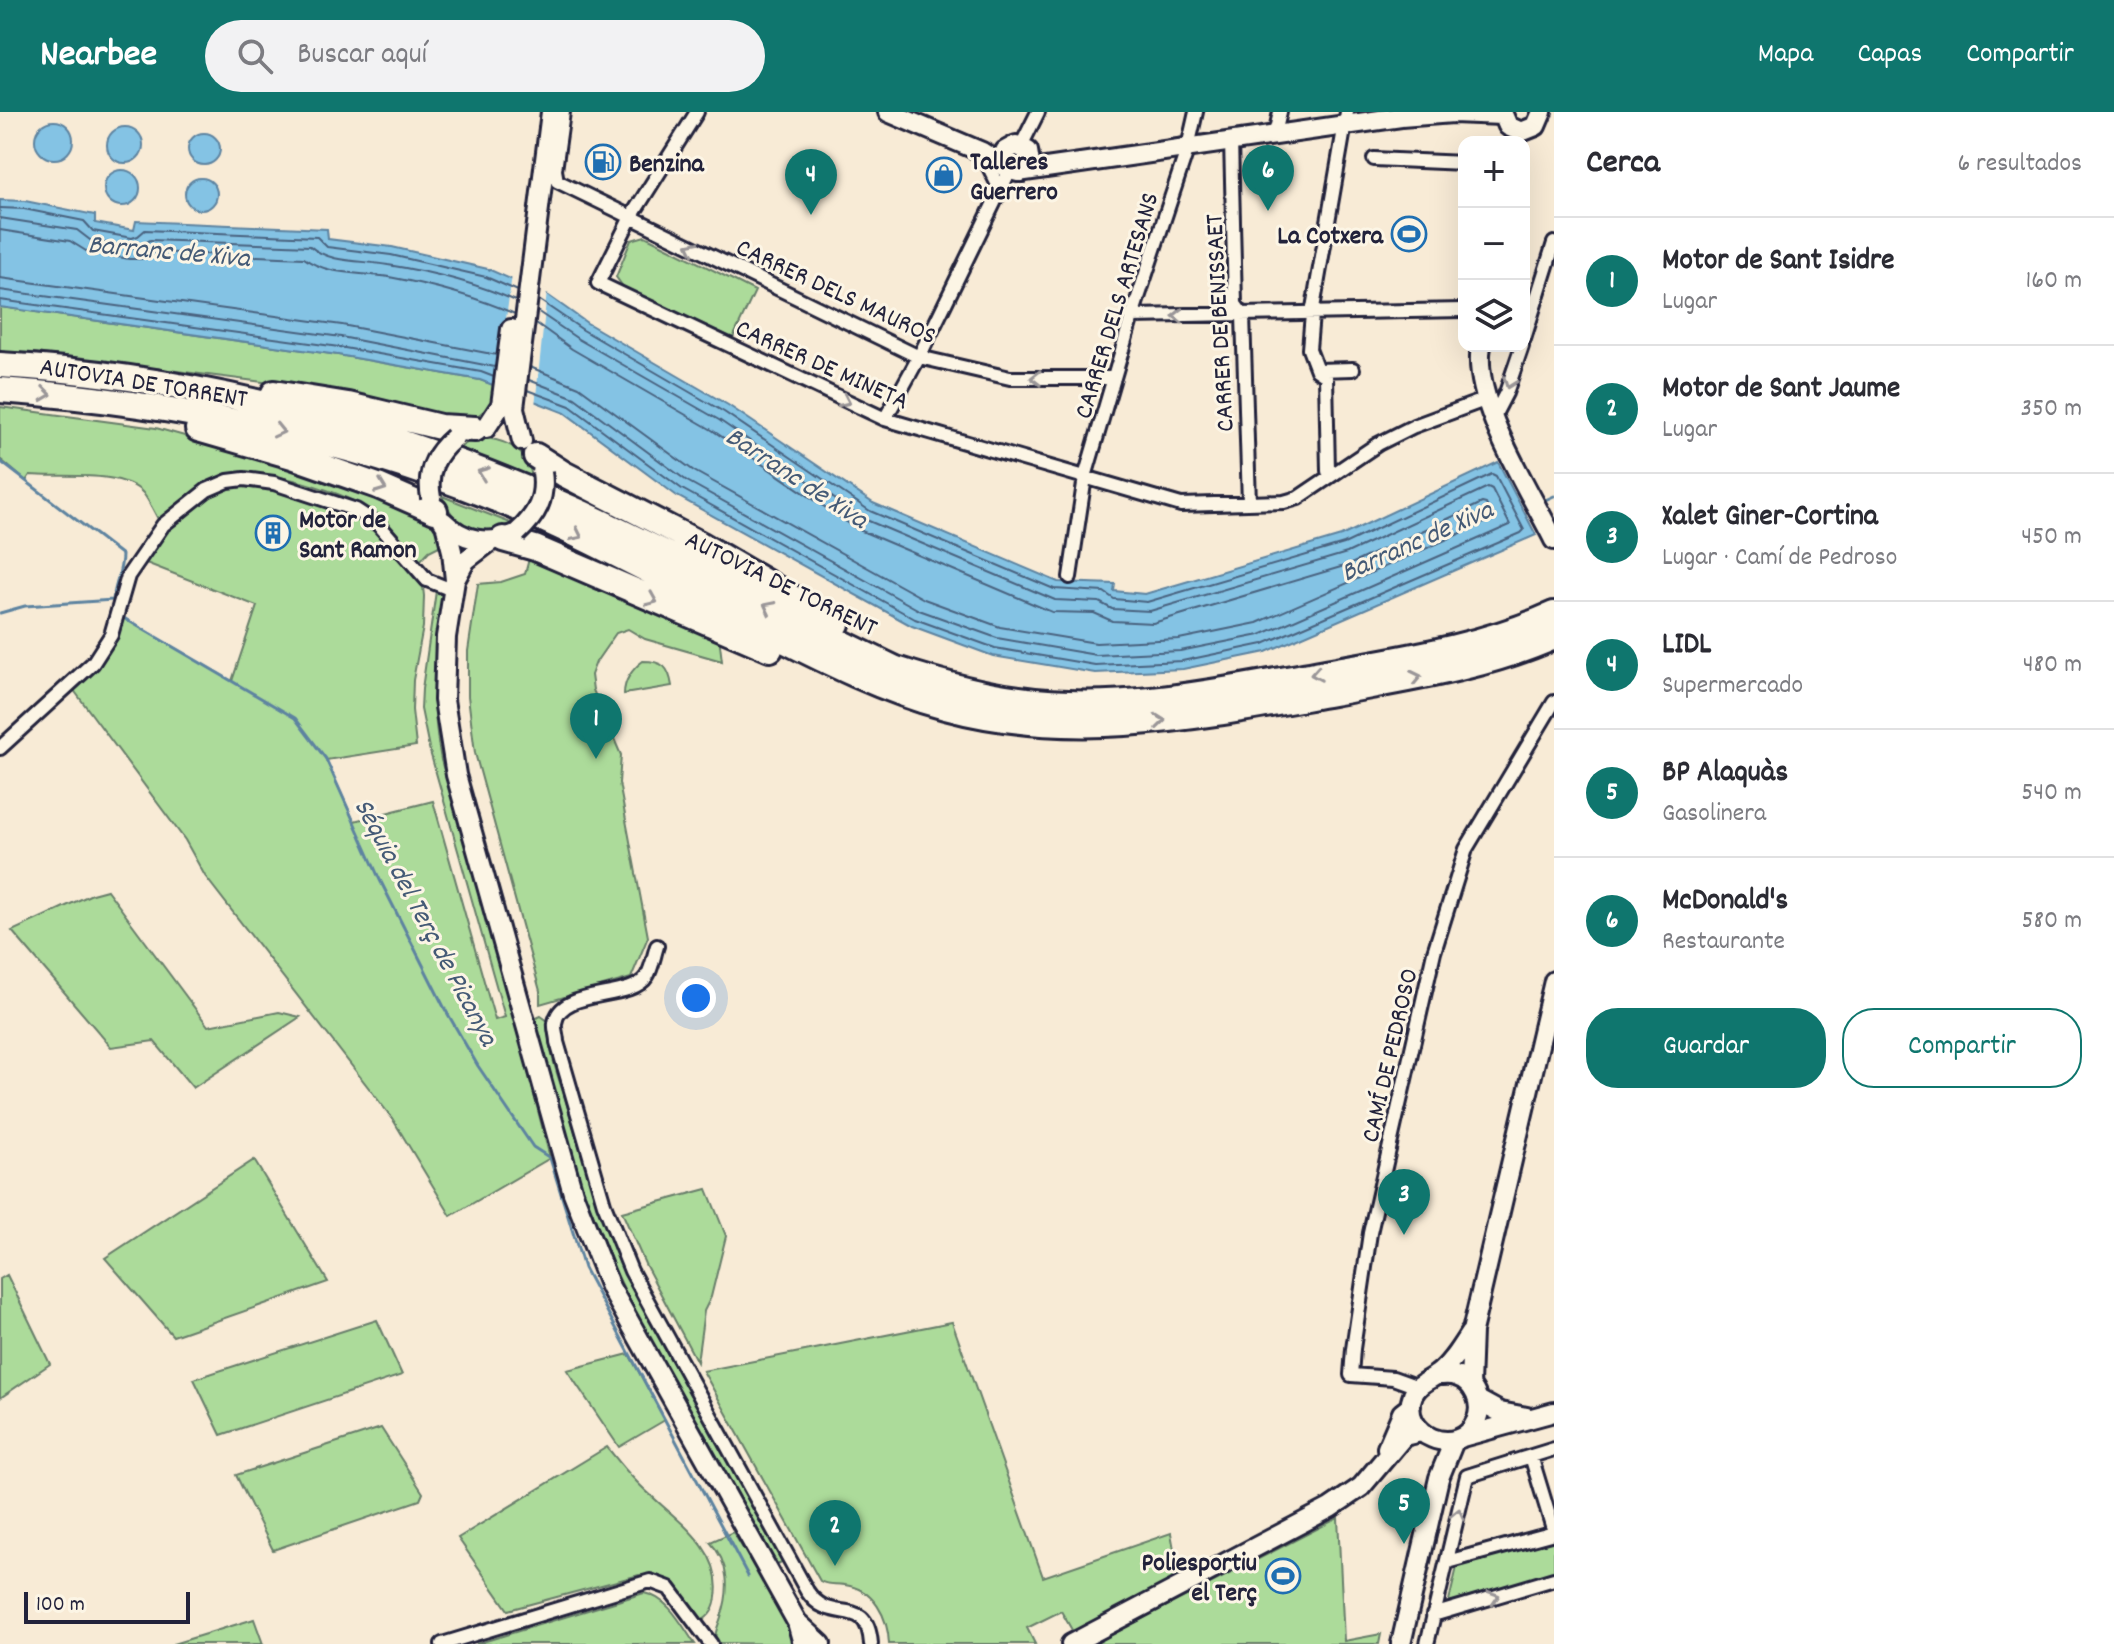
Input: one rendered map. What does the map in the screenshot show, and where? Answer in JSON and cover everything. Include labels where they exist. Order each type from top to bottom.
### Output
[{"type":"highway","name":"AUTOVIA DE TORRENT","points":[[0,365],[148,379],[288,410],[395,442],[487,474],[582,513],[896,669],[948,686],[1021,700],[1097,703],[1192,696],[1471,644],[1554,614]]},
{"type":"highway","points":[[148,379],[179,379],[318,399],[472,432]]},
{"type":"highway","name":"AUTOVIA DE TORRENT","points":[[0,390],[160,406],[285,432],[391,463],[480,494],[572,532],[819,658],[892,689],[944,707],[1018,722],[1114,725],[1195,717],[1475,665],[1554,637]]},
{"type":"highway","points":[[92,399],[292,456],[437,511]]},
{"type":"highway","points":[[533,456],[700,544],[910,664],[950,678],[1097,703]]},
{"type":"highway","points":[[504,537],[889,698],[942,716],[1017,732],[1114,725]]},
{"type":"main road","points":[[454,585],[466,560],[532,519],[541,502],[533,456],[508,406],[527,251],[538,112]]},
{"type":"main road","points":[[527,251],[551,112]]},
{"type":"main road","points":[[888,112],[982,152],[1057,166],[1275,134],[1346,118],[1430,114],[1505,124],[1523,136]]},
{"type":"main road","points":[[1526,136],[1536,126],[1542,112]]},
{"type":"main road","points":[[1480,352],[1478,362],[1490,411],[1554,540]]},
{"type":"main road","points":[[508,406],[442,449],[433,463],[430,478],[437,511],[452,551],[454,585],[446,637],[444,700],[456,775],[573,1193],[610,1287],[797,1622],[803,1644]]},
{"type":"main road","points":[[472,432],[503,430],[533,456]]},
{"type":"main road","points":[[437,511],[466,538],[504,537]]},
{"type":"main road","points":[[1401,1644],[1439,1478],[1458,1439],[1476,1421],[1472,1331],[1554,981]]},
{"type":"main road","points":[[1438,1375],[1472,1331]]},
{"type":"main road","points":[[1439,1478],[1427,1436],[1413,1420],[1411,1406],[1418,1387],[1427,1379],[1438,1375],[1456,1375],[1500,1412],[1534,1418]]},
{"type":"main road","points":[[1380,1462],[1402,1413],[1411,1406]]},
{"type":"main road","points":[[1071,1644],[1330,1508],[1361,1487],[1404,1436],[1458,1439],[1554,1412]]},
{"type":"main road","points":[[797,1622],[821,1644]]},
{"type":"street","name":"CARRER DELS MAUROS","points":[[563,112],[555,170],[557,181],[919,357],[1010,378],[1114,378]]},
{"type":"street","points":[[631,217],[697,112]]},
{"type":"street","points":[[885,419],[919,357],[1038,112]]},
{"type":"street","name":"CARRER DELS ARTESANS","points":[[1070,577],[1085,477],[1132,316],[1188,147],[1196,112]]},
{"type":"street","points":[[1275,134],[1280,112]]},
{"type":"street","points":[[1328,471],[1326,376],[1317,370],[1309,349],[1312,314],[1346,118]]},
{"type":"street","name":"CARRER DE BENISSAET","points":[[1231,140],[1235,304],[1243,315],[1249,503]]},
{"type":"street","points":[[982,152],[1001,191]]},
{"type":"street","points":[[1374,159],[1458,163]]},
{"type":"street","name":"CARRER DE MINETA","points":[[631,217],[598,283],[885,419],[1085,477]]},
{"type":"street","points":[[1530,320],[1554,243]]},
{"type":"street","points":[[1132,316],[1458,310]]},
{"type":"street","points":[[1085,477],[1181,505],[1284,502],[1298,498],[1378,444],[1414,426],[1490,411],[1506,393],[1520,352]]},
{"type":"street","points":[[1317,370],[1353,369]]},
{"type":"street","points":[[0,748],[93,663],[111,635],[128,576],[163,525],[207,490],[228,481],[244,479],[274,483],[356,510],[379,525],[427,580],[454,585]]},
{"type":"street","name":"CAMÍ DE PEDROSO","points":[[1418,1387],[1393,1378],[1351,1375],[1370,1233],[1434,952],[1466,849],[1554,702]]},
{"type":"street","points":[[657,946],[647,977],[635,986],[569,1003],[558,1014],[555,1023],[557,1042],[604,1204],[631,1271],[807,1591],[830,1610],[855,1613],[864,1618],[868,1624],[870,1642]]},
{"type":"street","points":[[1427,1644],[1465,1480],[1472,1473],[1554,1449]]},
{"type":"street","points":[[1447,1562],[1554,1532],[1531,1456]]},
{"type":"street","points":[[1433,1615],[1554,1579]]},
{"type":"street","points":[[442,1644],[650,1581],[669,1588],[711,1644]]},
{"type":"green space","points":[[645,236],[755,291],[733,338],[624,288],[616,277],[631,240]]},
{"type":"green space","points":[[0,307],[338,355],[480,380],[497,386],[494,403],[472,420],[453,422],[279,384],[35,353],[0,352]]},
{"type":"green space","points":[[0,407],[156,428],[342,480],[427,514],[443,544],[429,551],[419,562],[393,529],[369,509],[328,490],[280,477],[236,474],[220,478],[159,521],[143,493],[120,480],[30,475],[26,481],[0,459]]},
{"type":"green space","points":[[486,438],[510,445],[522,455],[532,477],[457,449]]},
{"type":"green space","points":[[256,483],[349,513],[374,527],[423,587],[423,627],[413,680],[416,746],[326,760],[354,821],[433,801],[495,1020],[505,1017],[429,748],[421,709],[436,591],[443,592],[434,676],[435,718],[441,760],[514,1015],[550,1158],[451,1216],[392,1118],[205,876],[185,840],[73,689],[104,657],[120,616],[232,681],[257,606],[146,563],[171,526],[205,499],[222,487]]},
{"type":"green space","points":[[442,496],[513,524],[491,531],[471,528],[454,516]]},
{"type":"green space","points":[[530,555],[719,637],[722,661],[645,639],[628,629],[616,633],[596,662],[591,675],[593,690],[621,755],[619,783],[648,937],[631,978],[540,1004],[540,991],[475,753],[468,696],[468,651],[478,584],[501,582],[525,574]]},
{"type":"green space","points":[[643,661],[664,666],[672,686],[624,694],[629,676]]},
{"type":"green space","points":[[107,890],[208,1026],[279,1012],[300,1017],[193,1088],[154,1041],[111,1047],[12,931]]},
{"type":"green space","points":[[541,1016],[548,1021],[549,1042],[557,1074],[617,1253],[638,1301],[784,1561],[775,1565],[636,1314],[612,1264],[578,1175],[534,1019]]},
{"type":"green space","points":[[254,1160],[328,1282],[173,1336],[105,1258]]},
{"type":"green space","points":[[707,1189],[726,1236],[711,1297],[704,1311],[697,1362],[645,1264],[622,1212]]},
{"type":"green space","points":[[7,1275],[50,1364],[0,1398],[0,1279]]},
{"type":"green space","points":[[377,1320],[402,1375],[221,1435],[194,1379]]},
{"type":"green space","points":[[952,1322],[1043,1577],[1171,1533],[1180,1582],[1076,1637],[1061,1611],[1027,1628],[1035,1644],[889,1644],[886,1624],[871,1598],[855,1588],[820,1581],[703,1371]]},
{"type":"green space","points":[[629,1354],[665,1420],[619,1447],[567,1370]]},
{"type":"green space","points":[[381,1428],[423,1493],[420,1500],[273,1550],[236,1475]]},
{"type":"green space","points":[[607,1447],[635,1480],[690,1531],[711,1561],[716,1578],[715,1601],[710,1614],[701,1621],[670,1580],[639,1575],[508,1610],[458,1538]]},
{"type":"green space","name":"Poliesportiu el Terç","points":[[1338,1518],[1344,1641],[1381,1634],[1379,1644],[1093,1644]]},
{"type":"green space","points":[[733,1532],[798,1644],[716,1643],[727,1587],[725,1568],[710,1542]]},
{"type":"green space","points":[[1554,1538],[1554,1572],[1448,1605],[1457,1567]]},
{"type":"green space","points":[[644,1593],[667,1606],[695,1644],[476,1644]]},
{"type":"green space","points":[[254,1619],[263,1644],[173,1644]]},
{"type":"water","points":[[54,121],[68,126],[73,140],[68,154],[54,159],[40,154],[35,140],[40,126]]},
{"type":"water","points":[[125,127],[138,132],[143,145],[138,158],[125,163],[112,158],[107,145],[112,132]]},
{"type":"water","points":[[204,133],[215,138],[220,149],[215,160],[204,165],[193,160],[188,149],[193,138]]},
{"type":"water","points":[[122,170],[135,175],[140,188],[135,201],[122,206],[109,201],[104,188],[109,175]]},
{"type":"water","points":[[201,178],[212,183],[217,194],[212,205],[201,210],[190,205],[185,194],[190,183]]},
{"type":"water","points":[[0,200],[25,201],[95,215],[95,223],[134,230],[136,221],[327,229],[328,239],[392,247],[488,269],[549,296],[587,323],[728,405],[873,503],[1058,582],[1115,584],[1114,591],[1145,594],[1341,536],[1498,462],[1536,535],[1266,652],[1183,669],[1095,673],[993,656],[912,626],[677,496],[565,413],[480,380],[338,355],[0,307]]},
{"type":"pier","points":[[512,275],[547,291],[535,406],[496,391]]},
{"type":"waterway","name":"Séquia del Terç de Picanya","points":[[0,461],[122,555],[113,600],[25,606],[0,613]]},
{"type":"waterway","name":"Barranc de Xiva","points":[[1543,501],[1554,496]]},
{"type":"waterway","name":"Séquia del Terç de Picanya","points":[[122,617],[295,718],[326,759],[379,878],[445,1009],[478,1066],[533,1147],[550,1158],[584,1268],[748,1576]]},
{"type":"place","name":"Benzina","points":[[603,162]]},
{"type":"place","name":"Talleres Guerrero","points":[[944,175]]},
{"type":"place","name":"McDonald's","points":[[1268,211]]},
{"type":"place","name":"LIDL","points":[[811,215]]},
{"type":"place","name":"La Cotxera","points":[[1409,234]]},
{"type":"place","name":"Motor de Sant Ramon","points":[[273,533]]},
{"type":"place","name":"Motor de Sant Isidre","points":[[596,759]]},
{"type":"place","name":"Xalet Giner-Cortina","points":[[1404,1235]]},
{"type":"place","name":"BP Alaquàs","points":[[1404,1544]]},
{"type":"place","name":"Motor de Sant Jaume","points":[[835,1566]]},
{"type":"place","name":"Poliesportiu el Terç","points":[[1283,1576]]}]
